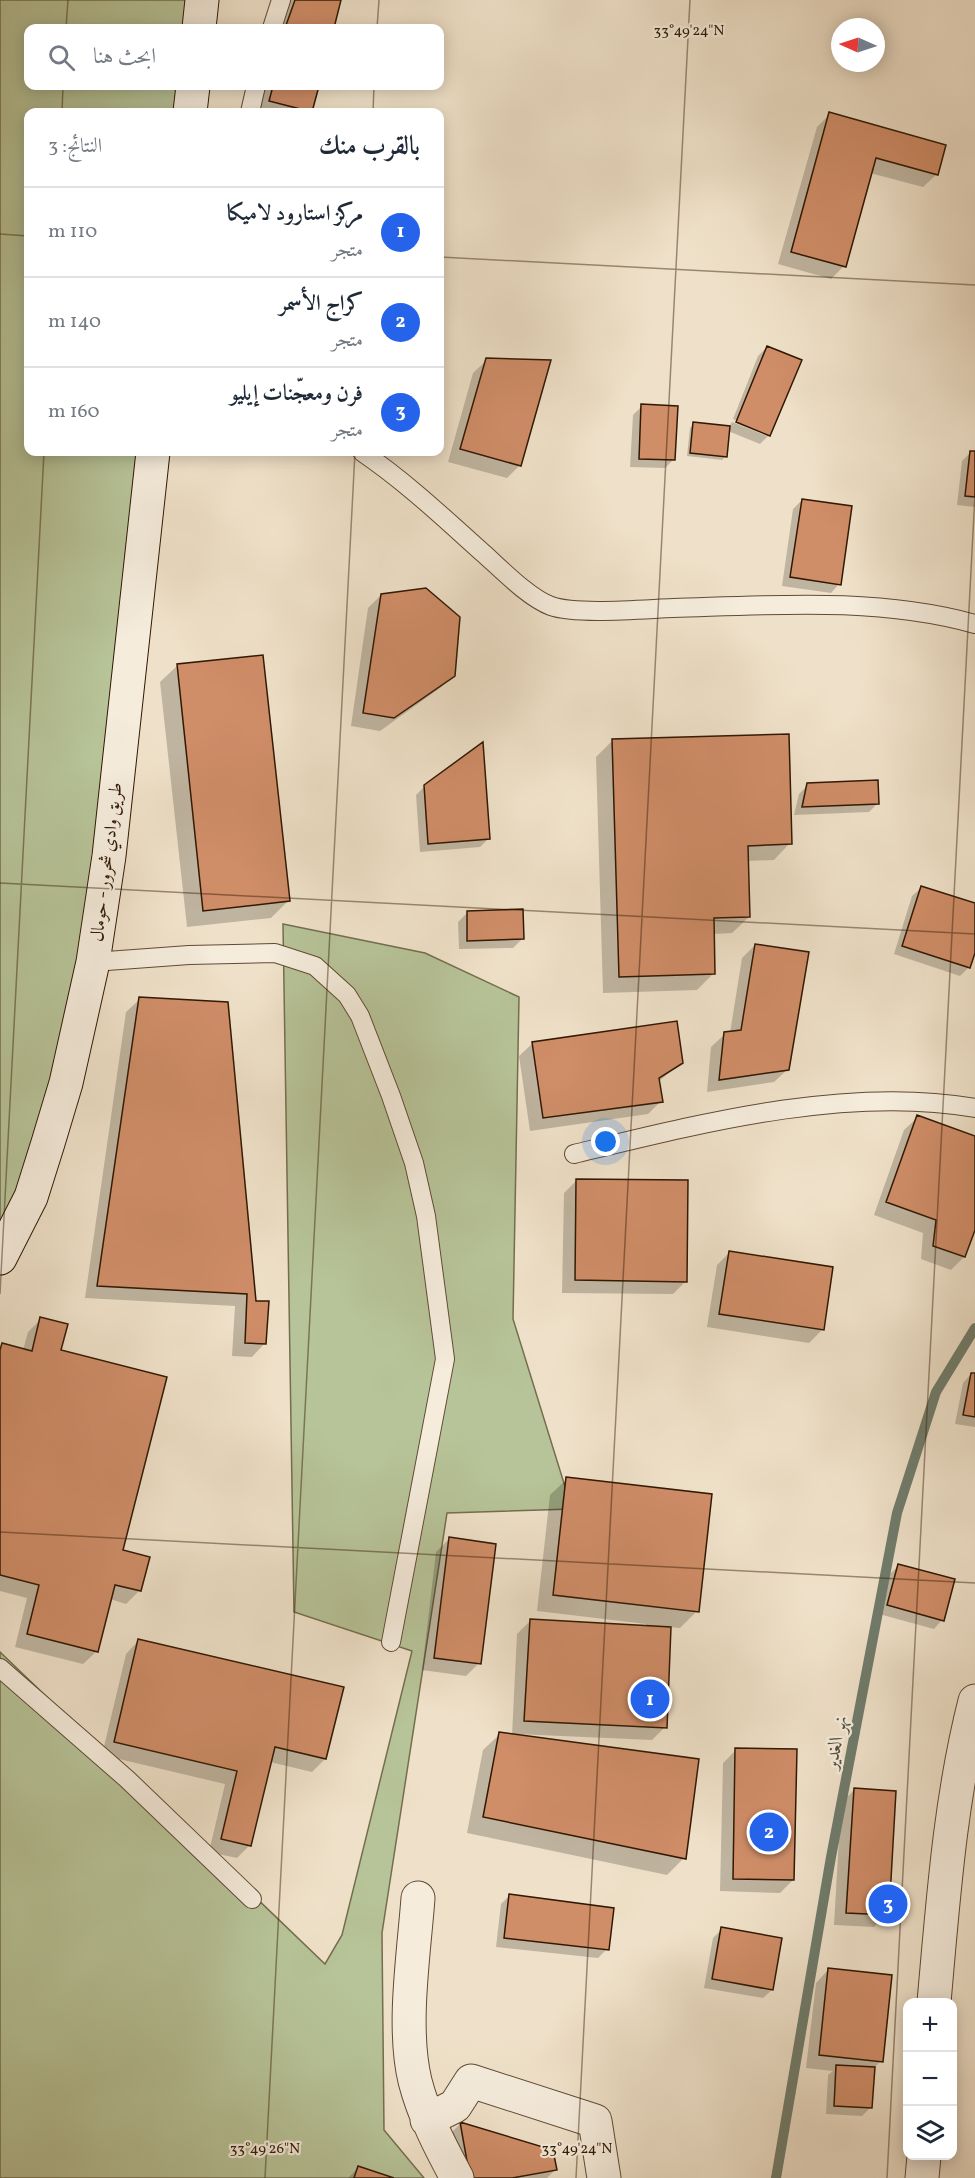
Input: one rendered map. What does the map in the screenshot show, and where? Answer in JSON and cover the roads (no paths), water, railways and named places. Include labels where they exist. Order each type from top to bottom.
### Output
[{"type":"main road","points":[[199,24],[202,0]]},
{"type":"main road","points":[[190,108],[193,90]]},
{"type":"main road","name":"طريق وادي شحرور - حومال","points":[[0,1258],[31,1197],[48,1143],[66,1083],[93,962],[109,856],[153,456]]},
{"type":"main road","points":[[934,1998],[945,1882],[970,1743],[975,1701]]},
{"type":"main road","points":[[418,1898],[410,1993],[415,2079],[427,2120],[457,2178]]},
{"type":"main road","points":[[427,2120],[455,2106],[471,2081],[595,2121],[604,2178]]},
{"type":"main road","points":[[922,2178],[924,2160]]},
{"type":"lane","points":[[273,24],[281,0]]},
{"type":"lane","points":[[251,108],[255,90]]},
{"type":"lane","points":[[368,456],[393,473],[509,576],[553,607],[620,609],[780,605],[853,607],[897,609],[943,616],[975,624]]},
{"type":"lane","points":[[93,962],[189,955],[274,953],[315,966],[347,995],[360,1016],[391,1096],[419,1184],[426,1216],[445,1359],[391,1642]]},
{"type":"lane","points":[[574,1154],[708,1123],[837,1104],[902,1099],[975,1108]]},
{"type":"lane","points":[[0,1668],[127,1779],[252,1899]]},
{"type":"waterway","name":"نهر الغدير","points":[[776,2178],[831,1857],[897,1513],[936,1392],[975,1328]]},
{"type":"place","name":"مركز استارود لاميكا","points":[[650,1699]]},
{"type":"place","name":"كراج الأسمر","points":[[769,1832]]},
{"type":"place","name":"فرن ومعجّنات إيليو","points":[[888,1904]]}]
